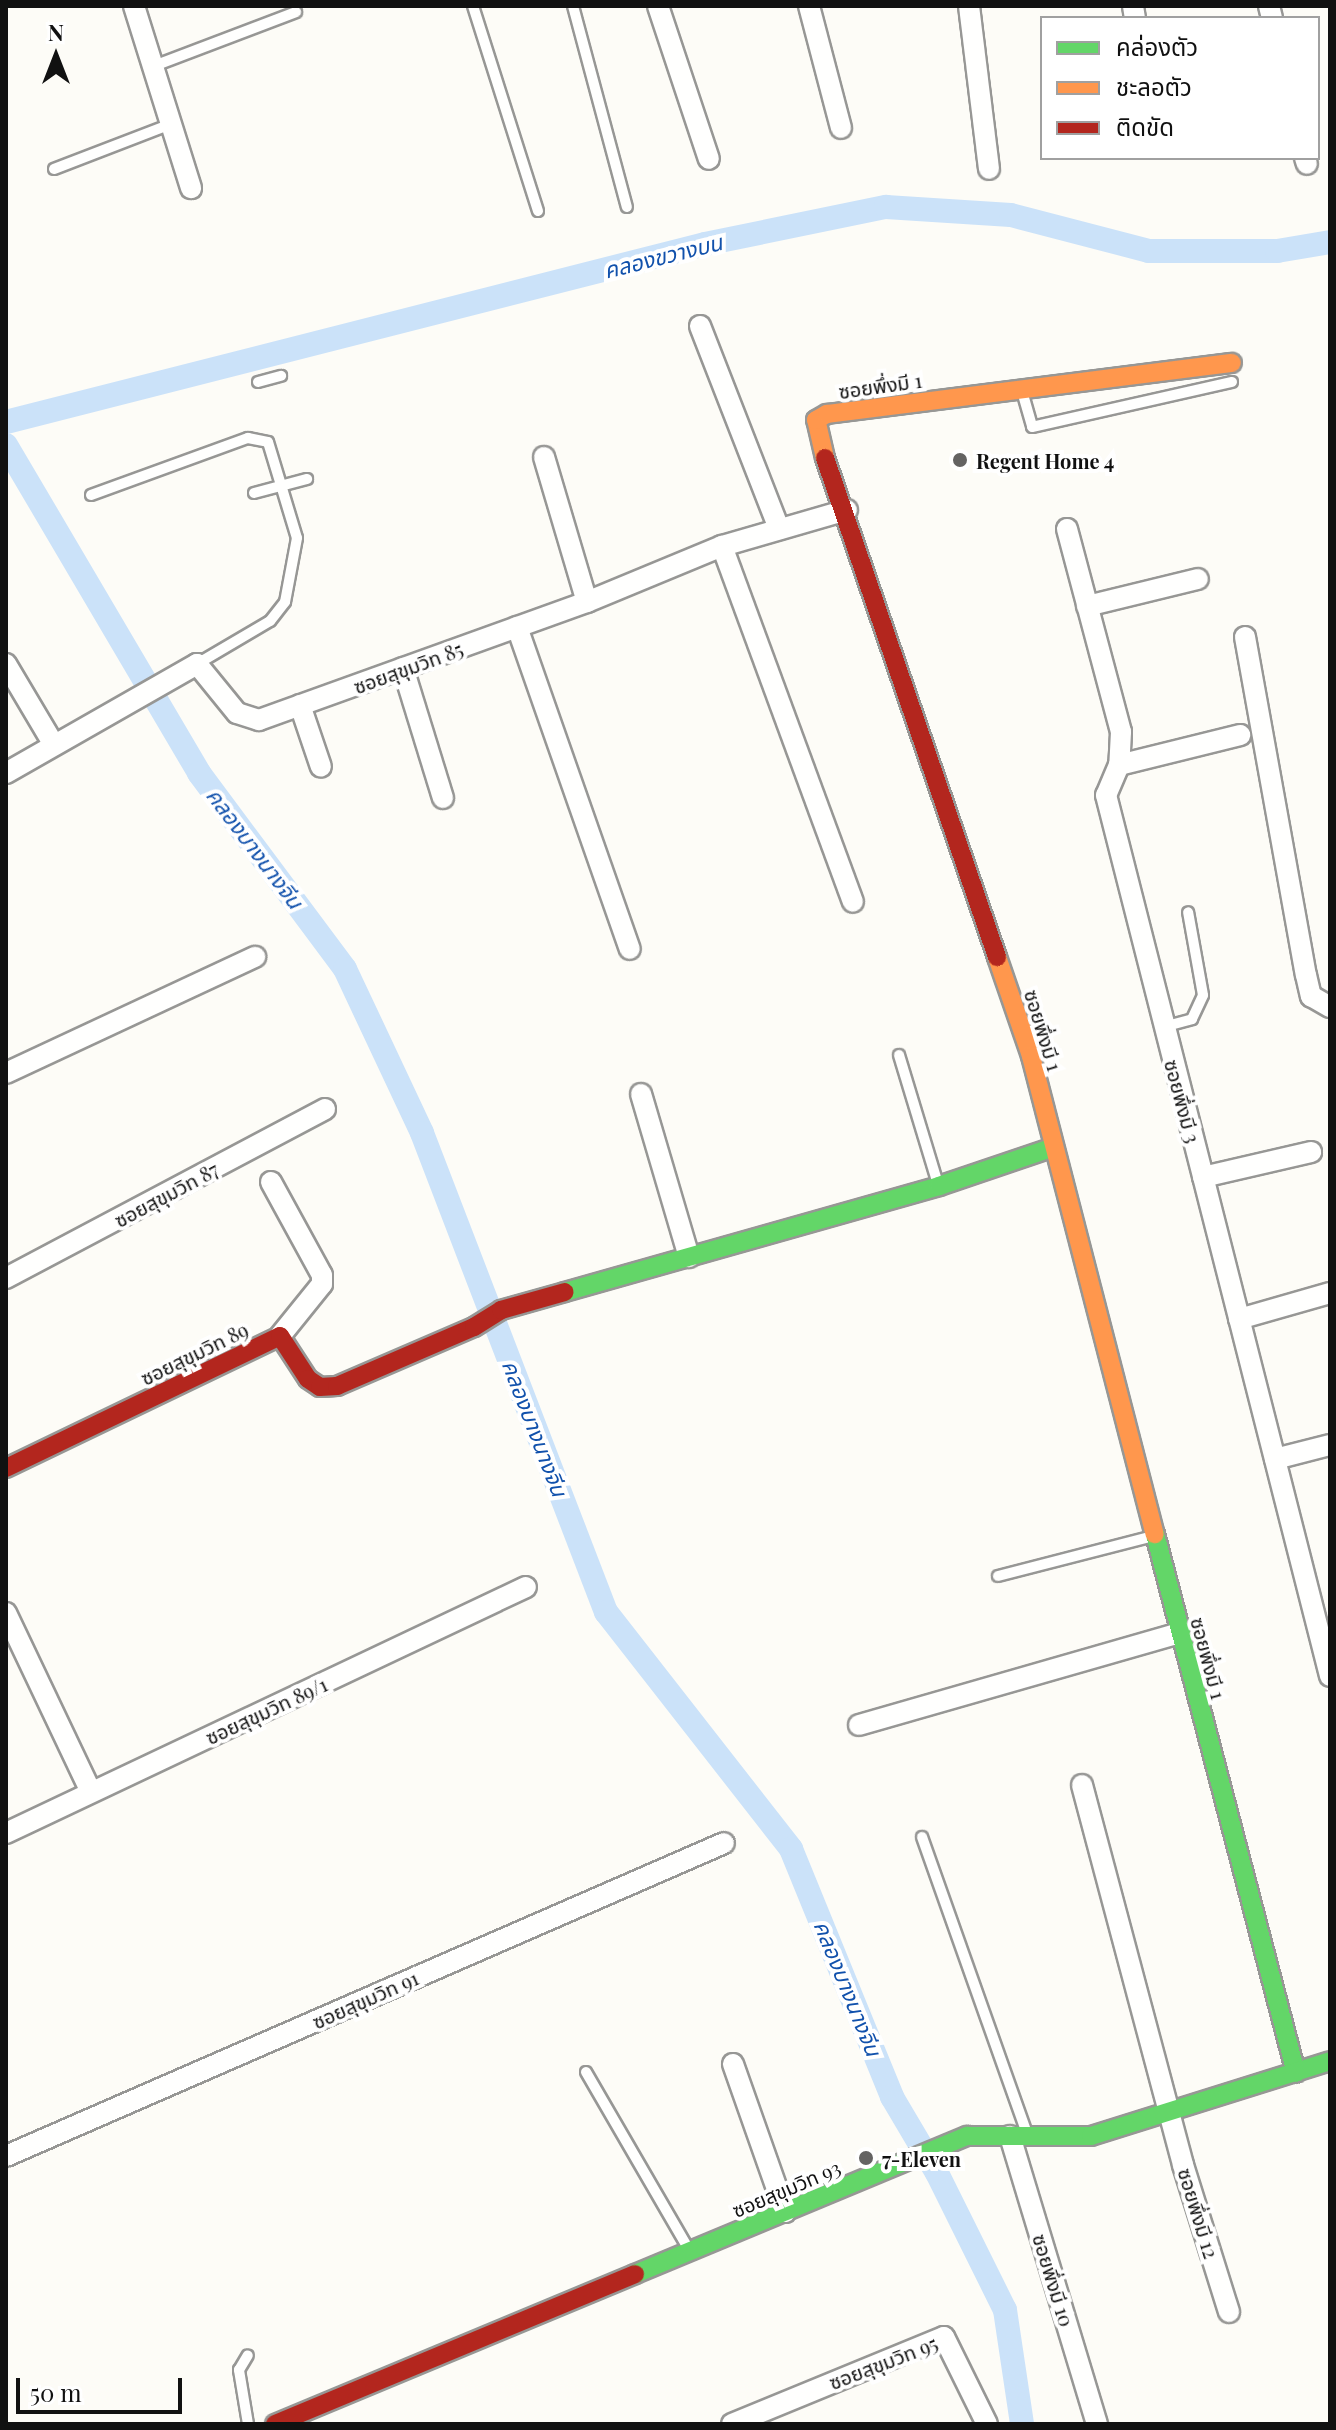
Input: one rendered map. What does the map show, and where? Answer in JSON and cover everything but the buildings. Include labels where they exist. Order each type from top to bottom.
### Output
[{"type":"street","points":[[134,6],[191,188]]},
{"type":"street","points":[[658,6],[709,159]]},
{"type":"street","points":[[809,6],[841,128]]},
{"type":"street","points":[[969,6],[989,169]]},
{"type":"street","points":[[700,326],[779,529]]},
{"type":"street","name":"ซอยพึ่งมี 1","points":[[1232,363],[827,414],[816,420],[1031,1056],[1296,2073]]},
{"type":"street","points":[[544,457],[587,602]]},
{"type":"street","name":"ซอยสุขุมวิท 85","points":[[197,664],[247,720],[300,705],[587,602],[722,546],[847,510]]},
{"type":"street","name":"ซอยพึ่งมี 3","points":[[1067,529],[1121,732],[1119,765],[1106,795],[1275,1459],[1320,1598],[1330,1676]]},
{"type":"street","points":[[722,546],[853,902]]},
{"type":"street","points":[[1087,606],[1198,579]]},
{"type":"street","points":[[517,627],[630,949]]},
{"type":"street","points":[[1245,637],[1308,986],[1320,1006],[1330,1007]]},
{"type":"street","points":[[6,664],[54,745]]},
{"type":"street","points":[[6,773],[172,675],[197,664]]},
{"type":"street","points":[[403,668],[443,798]]},
{"type":"street","points":[[300,705],[321,767]]},
{"type":"street","points":[[1119,765],[1240,735]]},
{"type":"street","points":[[6,1073],[255,957]]},
{"type":"street","points":[[641,1094],[689,1257],[939,1186],[1054,1147]]},
{"type":"street","name":"ซอยสุขุมวิท 87","points":[[6,1278],[325,1109]]},
{"type":"street","points":[[1203,1177],[1311,1152]]},
{"type":"street","points":[[271,1182],[322,1275],[322,1284],[280,1336]]},
{"type":"street","name":"ซอยสุขุมวิท 89","points":[[6,1468],[280,1336],[308,1379],[320,1387],[337,1386],[474,1327],[501,1310],[689,1257]]},
{"type":"street","points":[[1239,1319],[1330,1293]]},
{"type":"street","points":[[1275,1459],[1330,1445]]},
{"type":"street","name":"ซอยสุขุมวิท 89/1","points":[[6,1833],[526,1587]]},
{"type":"street","points":[[6,1613],[91,1792]]},
{"type":"street","points":[[859,1725],[1180,1633]]},
{"type":"street","name":"ซอยพึ่งมี 12","points":[[1082,1785],[1171,2114],[1229,2312]]},
{"type":"street","name":"ซอยสุขุมวิท 91","points":[[6,2156],[724,1843]]},
{"type":"street","name":"ซอยสุขุมวิท 93","points":[[275,2424],[967,2136],[1091,2136],[1171,2114],[1330,2061]]},
{"type":"street","points":[[733,2064],[785,2212]]},
{"type":"street","name":"ซอยพึ่งมี 10","points":[[1019,2137],[1097,2424]]},
{"type":"street","name":"ซอยสุขุมวิท 95","points":[[732,2424],[944,2337],[987,2424]]},
{"type":"lane","points":[[473,6],[538,211]]},
{"type":"lane","points":[[573,6],[627,207]]},
{"type":"lane","points":[[154,66],[296,12]]},
{"type":"lane","points":[[54,169],[172,124]]},
{"type":"lane","points":[[258,382],[281,376]]},
{"type":"lane","points":[[1021,388],[1032,427],[1232,382]]},
{"type":"lane","points":[[91,495],[253,437],[268,442],[297,538],[285,602],[270,621],[197,664]]},
{"type":"lane","points":[[254,493],[307,479]]},
{"type":"lane","points":[[1163,1027],[1192,1019],[1203,995],[1188,912]]},
{"type":"lane","points":[[899,1055],[939,1186]]},
{"type":"lane","points":[[998,1576],[1156,1535]]},
{"type":"lane","points":[[922,1837],[1019,2137]]},
{"type":"lane","points":[[586,2072],[690,2251]]},
{"type":"lane","points":[[248,2355],[239,2370],[248,2424]]},
{"type":"waterway","name":"คลองขวางบน","points":[[6,422],[705,244],[886,207],[1011,215],[1149,251],[1277,251],[1330,242]]},
{"type":"waterway","name":"คลองบางนางจีน","points":[[6,445],[199,773],[345,969],[422,1133],[606,1612],[791,1849],[892,2097],[937,2173],[1005,2310],[1022,2424]]},
{"type":"traffic: fast","points":[[565,1292],[939,1186],[1054,1147]]},
{"type":"traffic: fast","points":[[1155,1534],[1296,2073]]},
{"type":"traffic: fast","points":[[635,2274],[967,2136],[1091,2136],[1330,2061]]},
{"type":"traffic: slow","points":[[825,458],[816,420],[827,414],[1232,363]]},
{"type":"traffic: slow","points":[[997,957],[1031,1056],[1155,1534]]},
{"type":"traffic: jam","points":[[825,458],[997,957]]},
{"type":"traffic: jam","points":[[6,1468],[280,1336],[308,1379],[320,1387],[337,1386],[474,1327],[501,1310],[565,1292]]},
{"type":"traffic: jam","points":[[275,2424],[635,2274]]},
{"type":"place","name":"Regent Home 4","points":[[960,460]]},
{"type":"place","name":"7-Eleven","points":[[866,2158]]}]
